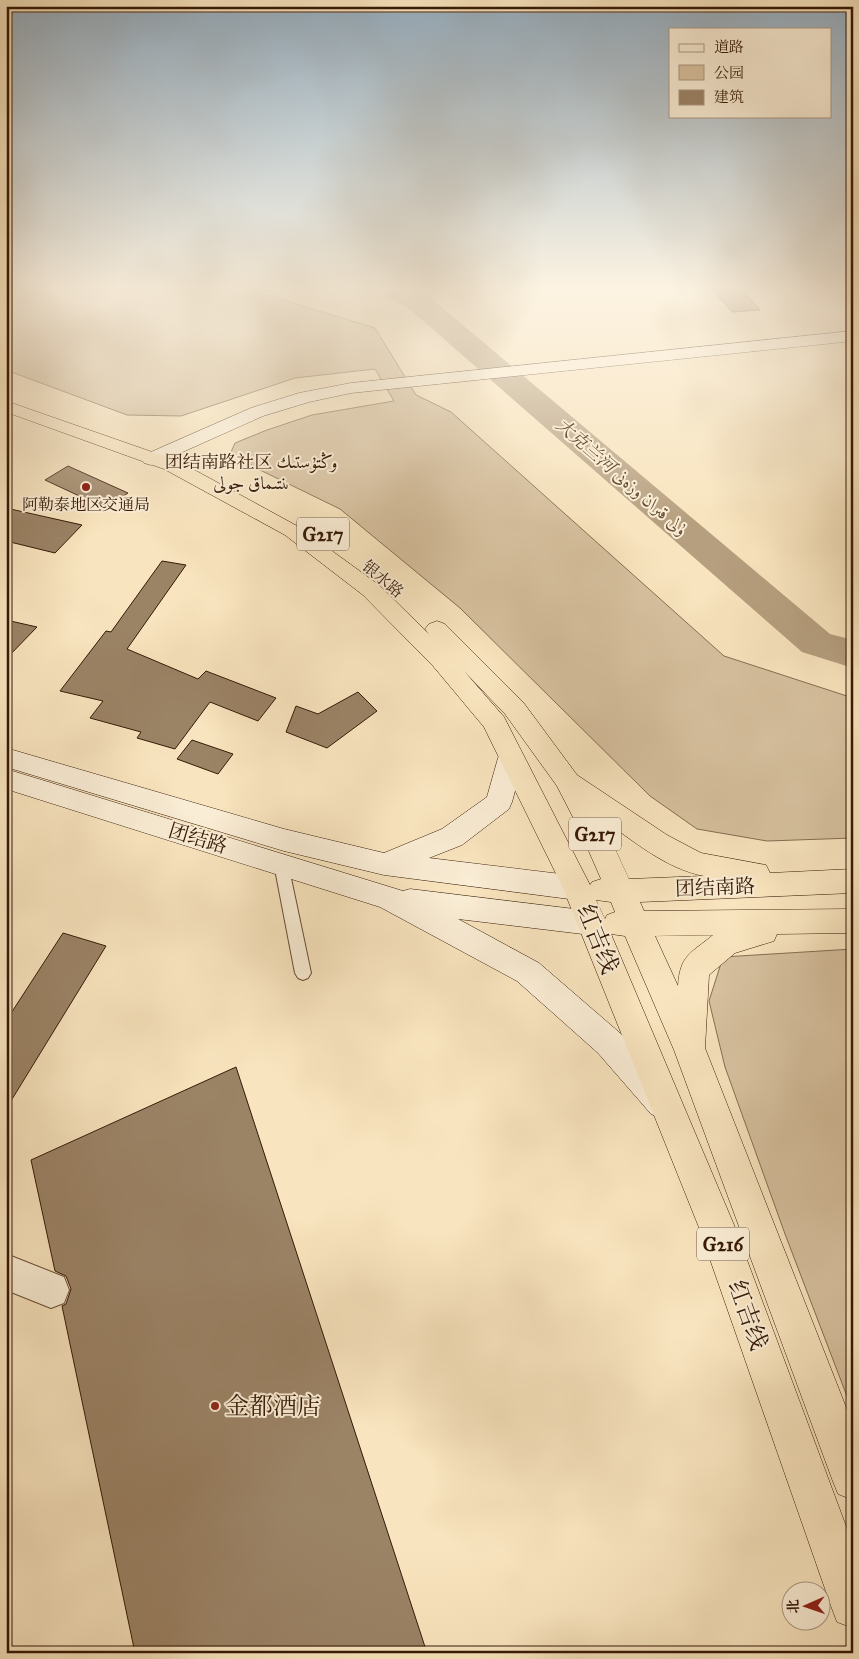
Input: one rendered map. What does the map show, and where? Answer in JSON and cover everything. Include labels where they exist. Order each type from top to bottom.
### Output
[{"type":"highway","name":"银水路","points":[[6,392],[265,497],[312,526],[382,575],[514,708],[567,780]]},
{"type":"highway","name":"银水路","points":[[6,406],[171,458],[292,531],[371,590],[441,660],[496,723],[511,758]]},
{"type":"highway","name":"G217","points":[[511,758],[577,888]]},
{"type":"highway","name":"G217","points":[[567,780],[594,831],[618,891]]},
{"type":"highway","points":[[567,780],[657,842],[696,863],[814,882]]},
{"type":"highway","name":"团结南路","points":[[577,888],[618,891],[853,881]]},
{"type":"highway","name":"红吉线","points":[[577,888],[716,1225],[853,1606]]},
{"type":"highway","name":"红吉线","points":[[618,891],[690,1050],[853,1479]]},
{"type":"highway","name":"团结南路","points":[[591,923],[634,925],[853,921]]},
{"type":"highway","points":[[690,1050],[694,969],[725,943],[799,922]]},
{"type":"main road","points":[[171,458],[355,394],[571,367]]},
{"type":"main road","points":[[355,394],[632,373],[678,367]]},
{"type":"main road","name":"团结路","points":[[6,757],[284,840],[384,864],[577,888]]},
{"type":"main road","points":[[384,864],[452,837],[499,802],[511,758]]},
{"type":"main road","name":"团结路","points":[[6,780],[389,898]]},
{"type":"main road","points":[[389,898],[591,923]]},
{"type":"main road","points":[[389,898],[528,972],[609,1043],[666,1106]]},
{"type":"street","points":[[6,1272],[50,1290]]},
{"type":"lane","points":[[281,864],[303,973]]},
{"type":"green space","points":[[6,367],[399,367],[416,395],[451,412],[724,656],[853,698],[853,838],[767,841],[697,829],[650,796],[460,608],[340,509],[260,470],[231,452],[235,443],[312,415],[394,401],[375,369],[295,378],[181,416],[127,415],[6,370]]},
{"type":"green space","points":[[853,949],[853,1412],[785,1234],[725,1067],[709,1001],[723,957]]},
{"type":"building","name":"阿勒泰地区交通局","points":[[68,466],[128,493],[105,508],[45,480]]},
{"type":"building","points":[[6,508],[82,525],[55,553],[6,541]]},
{"type":"building","points":[[162,561],[186,565],[127,649],[198,679],[206,671],[276,698],[258,721],[210,702],[175,749],[137,738],[141,732],[90,718],[103,701],[60,691],[106,631],[111,632]]},
{"type":"building","points":[[6,620],[37,627],[6,659]]},
{"type":"building","points":[[358,692],[377,711],[327,748],[286,732],[296,706],[318,714]]},
{"type":"building","points":[[192,740],[233,754],[218,774],[177,759]]},
{"type":"building","points":[[63,933],[106,946],[6,1109],[6,1021]]},
{"type":"building","name":"金都酒店","points":[[236,1067],[427,1653],[135,1653],[62,1306],[66,1304],[71,1289],[66,1276],[55,1271],[31,1160]]},
{"type":"waterway","name":"大克兰河 ۇلى قىران وزەنى","points":[[495,367],[816,643],[853,654]]},
{"type":"place","name":"阿勒泰地区交通局","points":[[86,487]]},
{"type":"place","name":"金都酒店","points":[[215,1406]]},
{"type":"district","name":"团结南路社区 وڭتۇستىك ىنتىماق جولى","points":[[251,472]]}]
